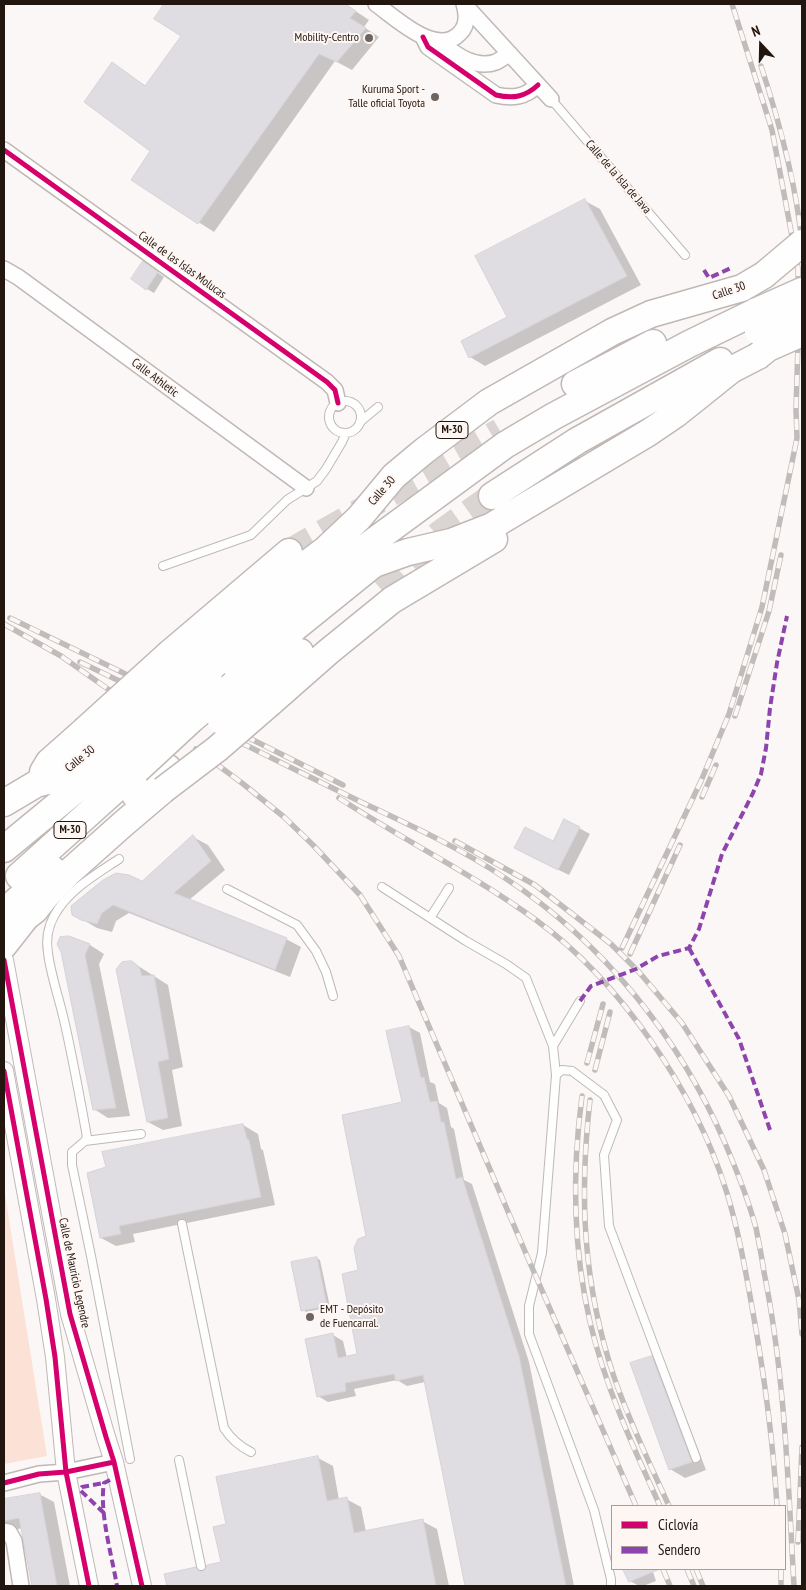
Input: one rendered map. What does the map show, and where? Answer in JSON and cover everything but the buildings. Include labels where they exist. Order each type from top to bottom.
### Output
[{"type":"highway","name":"Calle 30","points":[[377,576],[408,552],[451,542],[492,526],[668,420],[731,370],[756,322],[802,243]]},
{"type":"highway","points":[[4,803],[36,784],[49,762],[131,764],[217,749],[252,694],[295,657],[377,576],[407,535],[508,460],[756,322],[802,276]]},
{"type":"highway","points":[[756,322],[778,294],[802,281]]},
{"type":"highway","name":"Calle 30","points":[[192,664],[301,568],[325,550],[359,518],[394,476],[424,451],[489,402],[612,332],[651,314],[742,288],[768,354],[802,338]]},
{"type":"highway","points":[[492,496],[577,442],[802,291]]},
{"type":"highway","points":[[131,764],[192,664],[359,552],[505,445],[554,416],[689,344],[756,322],[802,311]]},
{"type":"highway","points":[[500,431],[567,388],[669,335],[700,324],[724,312],[756,322],[802,326]]},
{"type":"highway","points":[[756,322],[802,319]]},
{"type":"highway","points":[[756,322],[768,348],[802,333]]},
{"type":"highway","points":[[4,849],[48,813],[131,764],[191,720],[252,694],[328,652],[392,600],[637,451],[668,420]]},
{"type":"highway","points":[[4,945],[15,915],[36,910],[46,896],[68,873],[192,664],[289,552]]},
{"type":"highway","name":"M-30","points":[[4,889],[131,764]]},
{"type":"street","points":[[376,4],[423,37],[438,41],[449,41],[463,30],[466,22],[464,4]]},
{"type":"street","points":[[464,4],[551,99]]},
{"type":"street","points":[[423,37],[428,47],[496,95],[519,97],[532,91],[538,85]]},
{"type":"street","points":[[438,41],[454,52],[476,63],[496,62],[510,54]]},
{"type":"street","name":"Calle de las Islas Molucas","points":[[4,150],[327,382],[335,390],[338,403]]},
{"type":"street","name":"Calle Athletic","points":[[4,269],[18,277],[306,488]]},
{"type":"street","name":"Calle de Mauricio Legendre","points":[[4,960],[67,1296],[106,1437],[122,1460],[142,1586]]},
{"type":"street","points":[[4,1071],[46,1299],[55,1357],[66,1472],[89,1586]]},
{"type":"street","points":[[4,1483],[40,1474],[66,1472],[122,1460]]},
{"type":"street","points":[[4,1531],[9,1532],[14,1541],[21,1586]]},
{"type":"lane","name":"Calle de la Isla de Java","points":[[551,99],[685,255]]},
{"type":"lane","points":[[360,422],[361,417],[358,407],[349,401],[338,403],[331,410],[330,421],[336,430],[346,432],[354,430],[360,422],[378,407]]},
{"type":"lane","points":[[163,566],[251,535],[287,500],[317,481],[342,442],[346,432]]},
{"type":"lane","points":[[119,859],[77,888],[66,899],[54,916],[47,938],[48,954],[64,1020],[87,1136],[85,1141],[72,1152],[72,1165],[92,1256],[122,1460]]},
{"type":"lane","points":[[382,887],[526,978],[553,1046],[556,1075],[542,1253],[529,1306],[529,1334],[594,1510],[611,1579],[611,1586]]},
{"type":"lane","points":[[430,918],[449,888]]},
{"type":"lane","points":[[227,889],[298,925],[316,951],[326,972],[333,996]]},
{"type":"lane","points":[[553,1046],[580,1001]]},
{"type":"lane","points":[[556,1075],[562,1070],[572,1072],[604,1095],[616,1120],[604,1155],[609,1226],[696,1458]]},
{"type":"lane","points":[[85,1141],[141,1134]]},
{"type":"lane","points":[[182,1224],[224,1428],[240,1447],[251,1452]]},
{"type":"lane","points":[[179,1460],[201,1566]]},
{"type":"shaded area","points":[[4,1188],[47,1456],[4,1464]]},
{"type":"tunnel","points":[[289,552],[500,431]]},
{"type":"tunnel","points":[[380,588],[440,533],[492,496]]},
{"type":"railway","points":[[622,948],[701,781],[729,714],[762,607],[797,438],[798,268],[772,130],[732,4]]},
{"type":"railway","points":[[761,66],[786,154],[796,198],[802,243]]},
{"type":"railway","points":[[735,716],[769,611],[781,555]]},
{"type":"railway","points":[[10,618],[144,683]]},
{"type":"railway","points":[[4,624],[61,656],[125,701]]},
{"type":"railway","points":[[80,662],[136,689]]},
{"type":"railway","points":[[225,726],[343,785]]},
{"type":"railway","points":[[220,732],[434,837],[505,878],[541,903],[606,962],[661,1029],[685,1066],[725,1143],[746,1196],[756,1228],[777,1350],[794,1586]]},
{"type":"railway","points":[[196,749],[284,817],[313,845],[360,895],[399,956],[636,1505]]},
{"type":"railway","points":[[702,797],[716,765]]},
{"type":"railway","points":[[339,798],[488,887],[536,920],[567,945],[597,974],[625,1006],[651,1041],[674,1077],[695,1115],[712,1152],[726,1190],[738,1233],[764,1382],[777,1505]]},
{"type":"railway","points":[[455,841],[535,885],[611,944],[639,972],[682,1023],[729,1096],[764,1170],[785,1234],[799,1300],[802,1334]]},
{"type":"railway","points":[[630,954],[680,845]]},
{"type":"railway","points":[[587,1063],[603,1004]]},
{"type":"railway","points":[[595,1070],[610,1012]]},
{"type":"railway","points":[[582,1096],[577,1153],[576,1209],[577,1238],[584,1294],[603,1369],[630,1439],[660,1505]]},
{"type":"railway","points":[[590,1100],[585,1171],[585,1206],[586,1240],[596,1308],[614,1377],[640,1442],[669,1505]]},
{"type":"railway","points":[[798,1542],[802,1447]]},
{"type":"railway","points":[[663,1570],[670,1586]]},
{"type":"railway","points":[[687,1570],[694,1586]]},
{"type":"railway","points":[[696,1570],[703,1586]]},
{"type":"railway","points":[[781,1570],[781,1586]]},
{"type":"marked path","points":[[704,270],[709,278],[731,268]]},
{"type":"marked path","points":[[580,1001],[591,986],[636,969],[658,956],[689,948],[699,929],[722,854],[761,774],[777,663],[787,616]]},
{"type":"marked path","points":[[689,948],[739,1039],[770,1130]]},
{"type":"marked path","points":[[110,1480],[104,1483],[103,1507],[117,1586]]},
{"type":"marked path","points":[[104,1483],[82,1487],[80,1490],[104,1513]]},
{"type":"cycle path","points":[[423,37],[428,47],[496,95],[518,96],[538,85]]},
{"type":"cycle path","points":[[4,150],[327,382],[335,390],[338,403]]},
{"type":"cycle path","points":[[4,960],[70,1314],[114,1462],[142,1586]]},
{"type":"cycle path","points":[[4,1071],[46,1299],[55,1357],[66,1472],[89,1586]]},
{"type":"cycle path","points":[[4,1483],[39,1474],[66,1472],[114,1462]]},
{"type":"place","name":"Mobility-Centro","points":[[369,38]]},
{"type":"place","name":"Kuruma Sport - Talle oficial Toyota","points":[[435,97]]},
{"type":"place","name":"EMT - Depósito de Fuencarral.","points":[[310,1317]]}]
